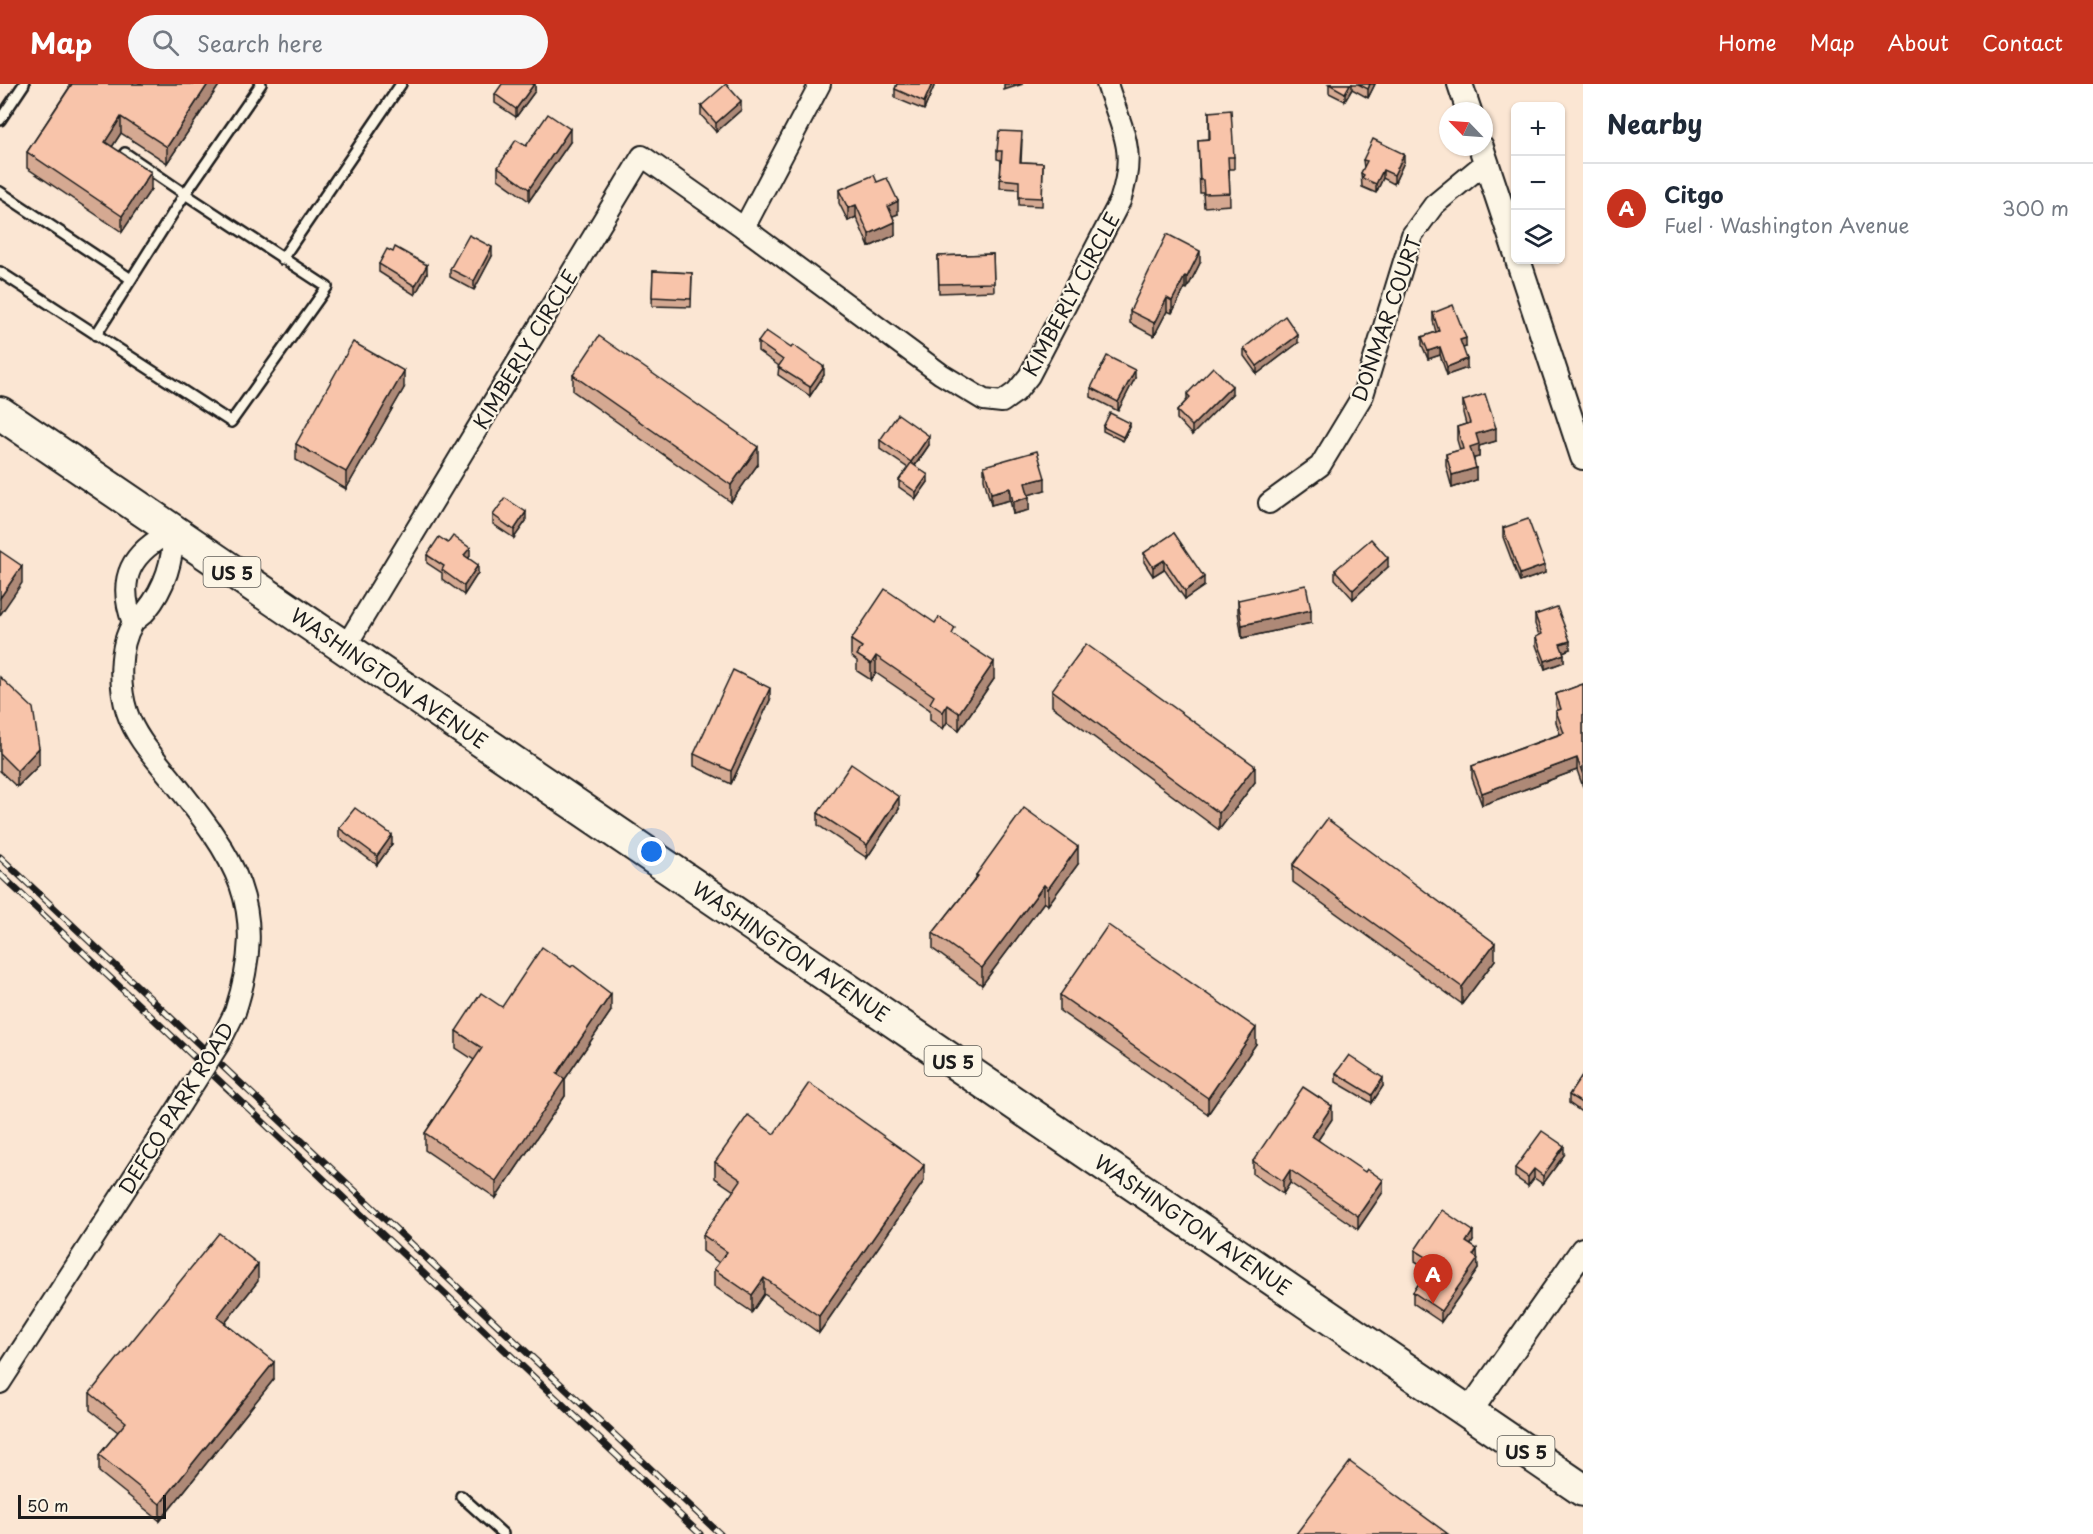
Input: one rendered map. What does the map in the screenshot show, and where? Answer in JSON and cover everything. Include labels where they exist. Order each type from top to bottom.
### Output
[{"type":"main road","name":"WASHINGTON AVENUE","points":[[0,413],[1583,1490]]},
{"type":"street","points":[[744,228],[820,84]]},
{"type":"street","name":"KIMBERLY CIRCLE","points":[[344,649],[642,156],[744,228],[941,374],[984,400],[1002,402],[1016,392],[1029,376],[1120,201],[1129,175],[1129,150],[1107,84]]},
{"type":"street","points":[[1460,84],[1466,102]]},
{"type":"street","name":"DONMAR COURT","points":[[1269,503],[1320,466],[1363,396],[1412,235],[1434,205],[1482,156]]},
{"type":"street","points":[[1483,156],[1511,240]]},
{"type":"street","points":[[1519,264],[1583,457]]},
{"type":"street","name":"DEFCO PARK ROAD","points":[[0,1383],[219,1044],[235,1012],[246,977],[251,942],[246,907],[234,868],[216,835],[141,740],[128,714],[122,690],[122,667],[133,623],[153,601],[171,564],[172,531],[156,539],[134,560],[126,585],[126,600],[133,623]]},
{"type":"street","points":[[1469,1412],[1583,1250]]},
{"type":"lane","points":[[0,120],[24,84]]},
{"type":"lane","points":[[96,335],[185,194],[261,84]]},
{"type":"lane","points":[[282,259],[401,84]]},
{"type":"lane","points":[[0,272],[231,422],[327,287],[125,153]]},
{"type":"lane","points":[[0,192],[131,279]]},
{"type":"lane","points":[[461,1496],[503,1534]]},
{"type":"building","points":[[72,84],[208,84],[167,147],[121,117],[105,142],[151,172],[122,216],[27,152]]},
{"type":"building","points":[[502,84],[534,84],[516,109],[495,94]]},
{"type":"building","points":[[726,84],[741,101],[716,123],[701,106]]},
{"type":"building","points":[[897,84],[932,84],[924,102],[895,89]]},
{"type":"building","points":[[1329,84],[1350,84],[1345,93]]},
{"type":"building","points":[[1358,84],[1370,84],[1368,89]]},
{"type":"building","points":[[1231,110],[1234,157],[1228,157],[1230,193],[1204,194],[1203,180],[1200,180],[1198,140],[1210,139],[1209,112]]},
{"type":"building","points":[[548,114],[570,129],[529,189],[498,167],[516,140],[526,146]]},
{"type":"building","points":[[999,131],[1022,132],[1020,162],[1043,163],[1042,198],[1019,197],[1019,181],[1000,179],[1002,151],[997,151]]},
{"type":"building","points":[[1373,139],[1404,154],[1394,175],[1383,170],[1376,184],[1362,178],[1364,175],[1361,173],[1367,161],[1363,160]]},
{"type":"building","points":[[874,175],[877,182],[887,178],[898,201],[888,206],[895,222],[869,234],[856,205],[848,208],[839,190]]},
{"type":"building","points":[[1167,234],[1200,251],[1172,301],[1167,298],[1154,323],[1130,311]]},
{"type":"building","points":[[469,235],[492,247],[474,281],[450,269]]},
{"type":"building","points":[[395,247],[427,265],[415,286],[379,264],[387,249],[393,252]]},
{"type":"building","points":[[993,254],[994,283],[939,284],[938,256]]},
{"type":"building","points":[[653,271],[692,273],[691,299],[652,297]]},
{"type":"building","points":[[1453,305],[1466,338],[1460,340],[1467,359],[1447,367],[1440,347],[1428,351],[1422,337],[1439,331],[1433,313]]},
{"type":"building","points":[[1285,316],[1298,335],[1257,366],[1244,348]]},
{"type":"building","points":[[766,331],[791,348],[793,345],[824,367],[810,387],[778,367],[783,360],[758,342]]},
{"type":"building","points":[[599,336],[758,447],[731,485],[573,375]]},
{"type":"building","points":[[353,342],[404,371],[346,472],[296,444]]},
{"type":"building","points":[[1107,356],[1135,370],[1118,402],[1091,388]]},
{"type":"building","points":[[1213,367],[1232,386],[1192,426],[1177,411],[1190,397],[1187,394]]},
{"type":"building","points":[[1485,394],[1496,428],[1476,434],[1479,444],[1470,447],[1476,468],[1452,475],[1446,454],[1463,449],[1457,427],[1470,423],[1463,401]]},
{"type":"building","points":[[1110,413],[1130,423],[1123,437],[1103,427]]},
{"type":"building","points":[[898,414],[929,436],[911,462],[880,440]]},
{"type":"building","points":[[1037,451],[1045,478],[1025,483],[1029,497],[1013,502],[1010,488],[991,493],[984,466]]},
{"type":"building","points":[[911,463],[928,475],[916,492],[899,480]]},
{"type":"building","points":[[505,498],[526,512],[514,530],[493,515]]},
{"type":"building","points":[[1528,519],[1545,565],[1520,574],[1503,528]]},
{"type":"building","points":[[1174,533],[1204,577],[1185,591],[1164,560],[1153,567],[1144,553]]},
{"type":"building","points":[[453,536],[470,548],[464,555],[478,565],[464,586],[442,570],[444,566],[427,555],[439,537],[448,543]]},
{"type":"building","points":[[1371,539],[1388,558],[1353,590],[1335,570]]},
{"type":"building","points":[[0,551],[22,566],[0,598]]},
{"type":"building","points":[[1306,585],[1311,610],[1242,625],[1238,600]]},
{"type":"building","points":[[885,589],[935,623],[939,617],[955,628],[952,634],[994,662],[959,713],[947,705],[943,712],[930,703],[934,696],[876,656],[871,664],[857,655],[862,647],[851,640]]},
{"type":"building","points":[[1557,607],[1570,641],[1560,644],[1564,654],[1545,661],[1536,637],[1542,634],[1535,615]]},
{"type":"building","points":[[1086,644],[1255,766],[1219,813],[1052,690]]},
{"type":"building","points":[[733,670],[770,688],[731,771],[694,754]]},
{"type":"building","points":[[0,677],[33,708],[39,748],[17,771],[0,754]]},
{"type":"building","points":[[1583,684],[1583,775],[1577,758],[1482,793],[1472,766],[1564,733],[1556,711],[1561,709],[1556,694]]},
{"type":"building","points":[[851,764],[899,797],[867,845],[818,813]]},
{"type":"building","points":[[355,808],[392,835],[377,856],[339,828]]},
{"type":"building","points":[[1024,808],[1078,847],[1048,889],[1044,885],[982,968],[933,933],[978,876],[976,875]]},
{"type":"building","points":[[1327,819],[1495,943],[1462,987],[1293,865]]},
{"type":"building","points":[[1108,925],[1256,1028],[1208,1098],[1060,995]]},
{"type":"building","points":[[542,947],[571,967],[573,965],[611,994],[557,1074],[565,1079],[496,1181],[425,1133],[482,1048],[456,1031],[481,993],[502,1007]]},
{"type":"building","points":[[1349,1055],[1383,1078],[1372,1095],[1336,1073]]},
{"type":"building","points":[[1583,1074],[1583,1104],[1569,1095]]},
{"type":"building","points":[[809,1083],[924,1165],[819,1316],[764,1278],[752,1295],[714,1269],[727,1252],[703,1235],[741,1180],[715,1162],[748,1115],[774,1134]]},
{"type":"building","points":[[1303,1087],[1332,1106],[1312,1136],[1365,1172],[1367,1169],[1383,1180],[1358,1216],[1290,1170],[1283,1181],[1253,1161]]},
{"type":"building","points":[[1542,1131],[1564,1146],[1543,1176],[1534,1169],[1528,1177],[1515,1168]]},
{"type":"building","points":[[1442,1210],[1473,1231],[1466,1242],[1477,1249],[1473,1255],[1478,1259],[1441,1311],[1413,1292],[1434,1262],[1415,1250]]},
{"type":"building","points":[[219,1233],[258,1264],[217,1317],[274,1362],[160,1504],[99,1455],[126,1422],[90,1393]]},
{"type":"building","points":[[1350,1462],[1448,1534],[1296,1534]]},
{"type":"railway","points":[[0,857],[720,1534]]},
{"type":"railway","points":[[0,874],[700,1534]]},
{"type":"place","name":"Citgo","points":[[1433,1304]]}]
